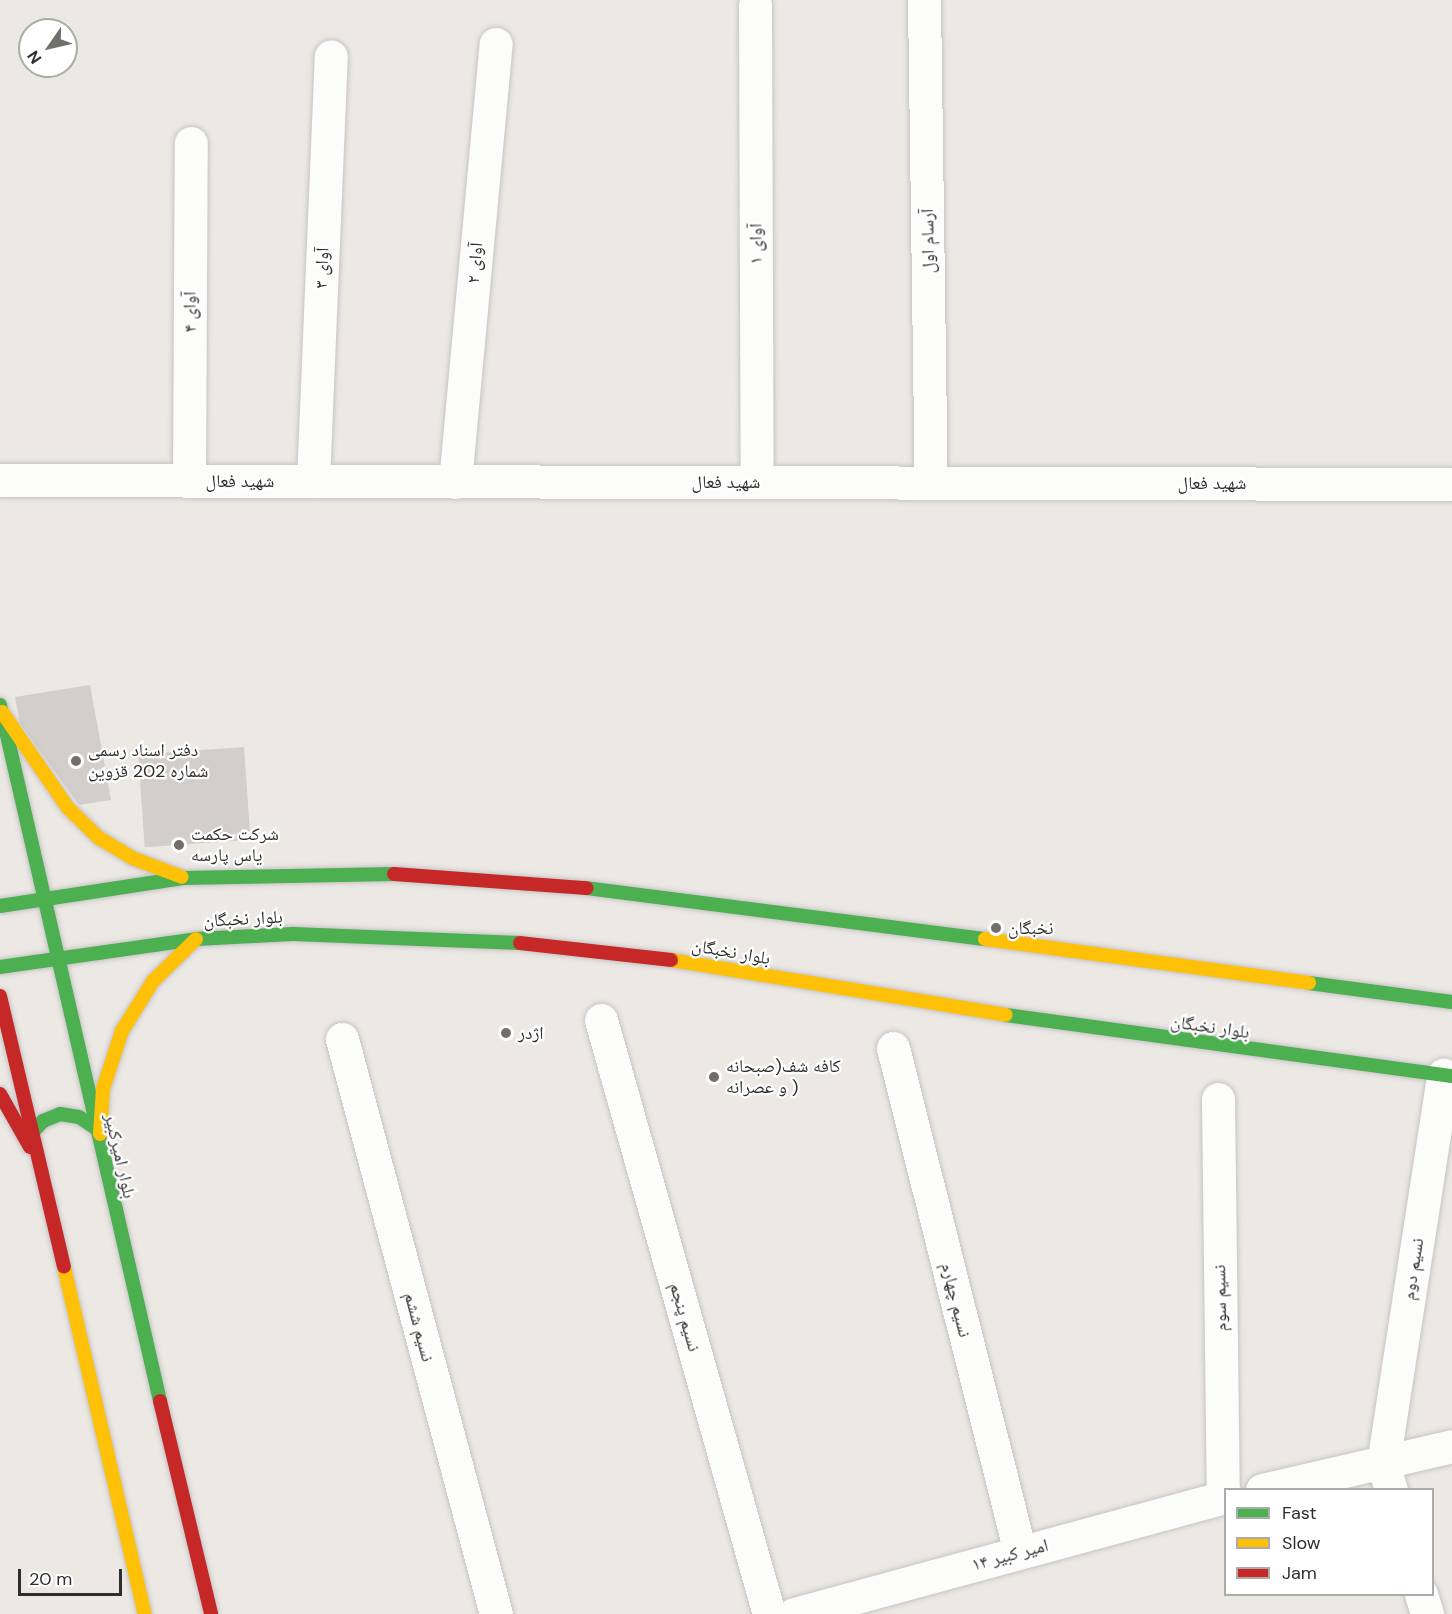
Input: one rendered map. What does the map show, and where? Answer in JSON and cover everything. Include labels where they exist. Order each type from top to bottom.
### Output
[{"type":"main road","points":[[1,708],[68,808],[99,838],[132,858],[183,878]]},
{"type":"main road","name":"بلوار امیرکبیر","points":[[1,708],[59,960],[94,1127],[208,1601]]},
{"type":"main road","points":[[0,906],[183,878],[375,873],[539,882],[1452,1002]]},
{"type":"main road","name":"بلوار نخبگان","points":[[0,967],[196,939],[293,934],[419,937],[533,944],[676,961],[882,997],[1214,1046],[1447,1075]]},
{"type":"main road","points":[[99,1148],[103,1089],[122,1031],[153,981],[196,939]]},
{"type":"main road","points":[[0,996],[30,1134],[145,1614]]},
{"type":"main road","points":[[0,1094],[36,1158]]},
{"type":"main road","points":[[30,1134],[43,1120],[60,1114],[79,1117],[94,1127]]},
{"type":"street","name":"آرسام اول","points":[[924,0],[931,483]]},
{"type":"street","name":"آوای ۱","points":[[755,5],[757,482]]},
{"type":"street","name":"آوای ۲","points":[[455,482],[495,44]]},
{"type":"street","name":"آوای ۳","points":[[313,481],[331,56]]},
{"type":"street","name":"آوای ۴","points":[[189,481],[190,143]]},
{"type":"street","name":"شهید فعال","points":[[0,480],[1452,484]]},
{"type":"street","name":"نسیم پنجم","points":[[601,1020],[769,1614]]},
{"type":"street","name":"نسیم ششم","points":[[342,1039],[496,1614]]},
{"type":"street","name":"نسیم چهارم","points":[[892,1048],[1020,1552]]},
{"type":"street","name":"نسیم دوم","points":[[1387,1477],[1447,1075]]},
{"type":"street","name":"نسیم سوم","points":[[1218,1099],[1224,1498]]},
{"type":"street","points":[[1281,1488],[1387,1477],[1452,1446]]},
{"type":"street","name":"امیر کبیر ۱۴","points":[[794,1614],[1224,1498]]},
{"type":"street","points":[[1422,1596],[1426,1614]]},
{"type":"street","points":[[208,1601],[229,1614]]},
{"type":"building","name":"دفتر اسناد رسمی شماره 202 قزوین","points":[[90,685],[111,800],[79,805],[20,723],[15,697]]},
{"type":"building","points":[[244,747],[250,840],[145,847],[138,754]]},
{"type":"traffic: fast","points":[[0,705],[160,1401]]},
{"type":"traffic: fast","points":[[0,906],[183,878],[394,874]]},
{"type":"traffic: fast","points":[[586,888],[985,939]]},
{"type":"traffic: fast","points":[[0,967],[196,939],[293,934],[520,943]]},
{"type":"traffic: fast","points":[[1309,983],[1452,1002]]},
{"type":"traffic: fast","points":[[1006,1015],[1452,1076]]},
{"type":"traffic: fast","points":[[31,1134],[43,1121],[60,1114],[79,1117],[94,1127]]},
{"type":"traffic: slow","points":[[2,712],[68,808],[99,838],[132,858],[182,877]]},
{"type":"traffic: slow","points":[[100,1134],[103,1089],[122,1031],[153,981],[196,939]]},
{"type":"traffic: slow","points":[[985,939],[1309,983]]},
{"type":"traffic: slow","points":[[671,960],[1006,1015]]},
{"type":"traffic: slow","points":[[64,1267],[145,1614]]},
{"type":"traffic: jam","points":[[394,874],[586,888]]},
{"type":"traffic: jam","points":[[520,943],[671,960]]},
{"type":"traffic: jam","points":[[0,996],[64,1267]]},
{"type":"traffic: jam","points":[[0,1094],[30,1147]]},
{"type":"traffic: jam","points":[[160,1401],[211,1614]]},
{"type":"place","name":"دفتر اسناد رسمی شماره 202 قزوین","points":[[76,761]]},
{"type":"place","name":"شرکت حکمت یاس پارسه","points":[[179,845]]},
{"type":"place","name":"نخبگان","points":[[996,928]]},
{"type":"place","name":"اژدر","points":[[506,1033]]},
{"type":"place","name":"کافه شف(صبحانه و عصرانه )","points":[[714,1077]]}]
